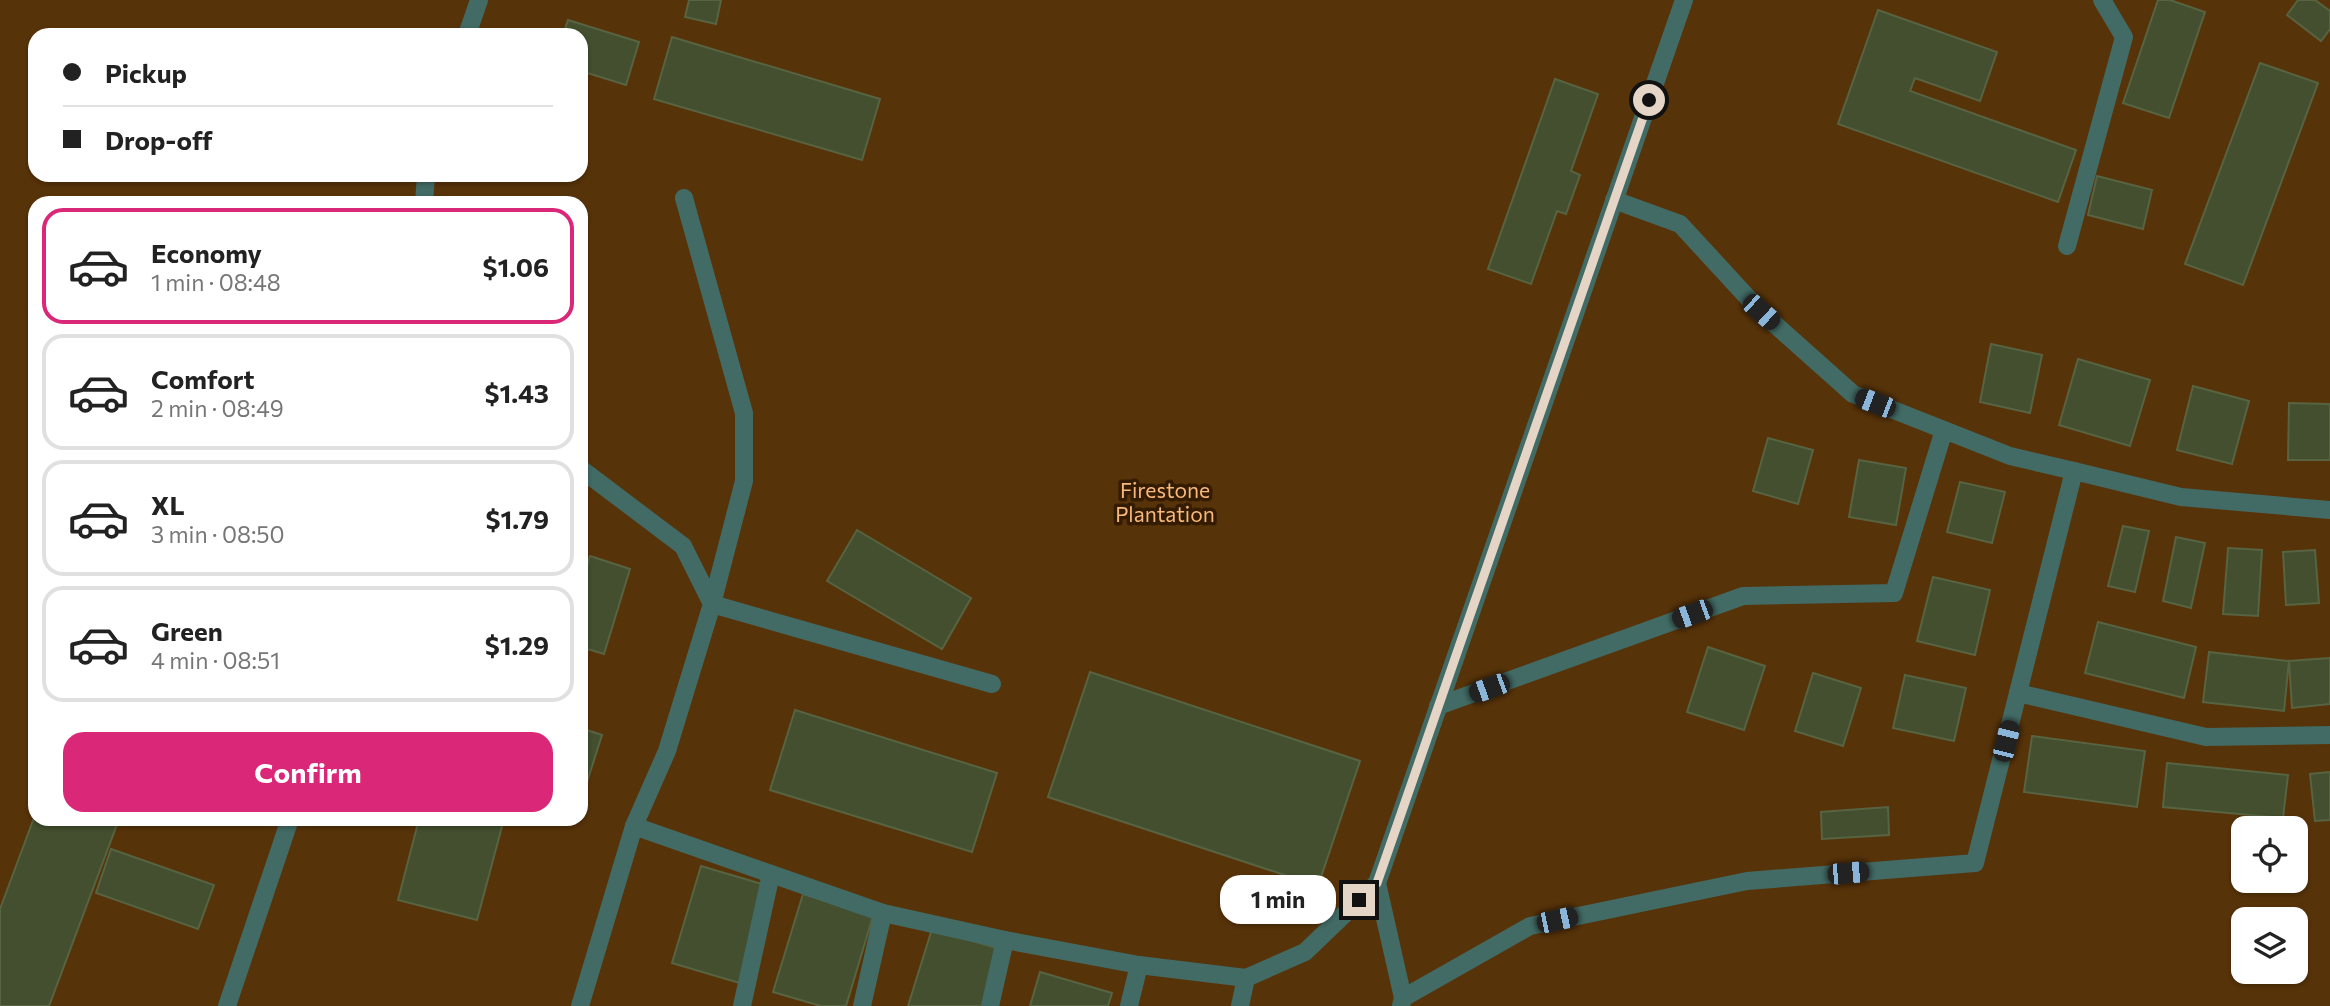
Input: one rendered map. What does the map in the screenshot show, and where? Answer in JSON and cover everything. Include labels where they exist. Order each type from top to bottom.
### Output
[{"type":"street","points":[[469,28],[479,0]]},
{"type":"street","points":[[634,826],[883,913],[1005,940],[1139,965],[1246,978],[1305,952],[1377,883],[1684,0]]},
{"type":"street","points":[[2067,246],[2124,37],[2102,0]]},
{"type":"street","points":[[580,1006],[634,826],[667,751],[712,604],[744,481],[744,413],[684,198]]},
{"type":"street","points":[[1614,200],[1680,224],[1761,312],[1853,394],[2010,456],[2181,497],[2330,510]]},
{"type":"street","points":[[1438,706],[1743,596],[1894,593],[1944,430]]},
{"type":"street","points":[[1377,883],[1402,1002],[1530,926],[1747,881],[1975,863],[2074,471]]},
{"type":"street","points":[[588,474],[683,546],[712,604],[992,684]]},
{"type":"street","points":[[2018,693],[2206,737],[2330,735]]},
{"type":"street","points":[[227,1006],[288,826]]},
{"type":"street","points":[[742,1006],[771,874]]},
{"type":"street","points":[[862,1006],[883,913]]},
{"type":"street","points":[[990,1006],[1005,940]]},
{"type":"street","points":[[1129,1006],[1139,965]]},
{"type":"street","points":[[1240,1006],[1246,978]]},
{"type":"green space","name":"Firestone Plantation","points":[[0,0],[2330,0],[2330,1006],[0,1006]]},
{"type":"building","points":[[689,0],[721,0],[716,24],[685,17]]},
{"type":"building","points":[[2158,0],[2170,0],[2205,12],[2169,118],[2123,103]]},
{"type":"building","points":[[2298,0],[2315,0],[2330,11],[2330,29],[2321,41],[2287,15]]},
{"type":"building","points":[[1878,10],[1997,52],[1980,101],[1915,78],[1910,91],[2076,150],[2058,202],[1838,124]]},
{"type":"building","points":[[568,20],[639,42],[626,85],[588,73],[588,28],[565,28]]},
{"type":"building","points":[[672,37],[880,99],[862,160],[654,99]]},
{"type":"building","points":[[2260,63],[2318,83],[2243,285],[2185,264]]},
{"type":"building","points":[[1555,79],[1598,94],[1571,171],[1580,175],[1566,214],[1557,211],[1531,284],[1488,269]]},
{"type":"building","points":[[2097,176],[2152,190],[2143,229],[2088,215]]},
{"type":"building","points":[[1991,344],[2042,355],[2030,413],[1980,402]]},
{"type":"building","points":[[2078,359],[2150,380],[2130,446],[2059,425]]},
{"type":"building","points":[[2193,386],[2249,401],[2232,464],[2177,450]]},
{"type":"building","points":[[2289,403],[2330,404],[2330,460],[2288,460]]},
{"type":"building","points":[[1768,438],[1813,450],[1798,504],[1753,491]]},
{"type":"building","points":[[1859,460],[1906,468],[1896,525],[1849,517]]},
{"type":"building","points":[[1960,482],[2005,492],[1992,543],[1947,532]]},
{"type":"building","points":[[2123,526],[2149,531],[2135,592],[2108,586]]},
{"type":"building","points":[[857,530],[971,598],[942,649],[827,581]]},
{"type":"building","points":[[2176,537],[2205,543],[2191,608],[2163,601]]},
{"type":"building","points":[[2228,548],[2262,550],[2258,616],[2223,614]]},
{"type":"building","points":[[2315,550],[2319,603],[2286,605],[2283,552]]},
{"type":"building","points":[[590,556],[630,569],[604,654],[588,649]]},
{"type":"building","points":[[1933,577],[1990,590],[1975,655],[1917,641]]},
{"type":"building","points":[[2098,622],[2196,647],[2184,698],[2085,673]]},
{"type":"building","points":[[1708,647],[1765,666],[1744,730],[1687,712]]},
{"type":"building","points":[[2209,652],[2289,661],[2284,711],[2203,702]]},
{"type":"building","points":[[2330,658],[2330,704],[2292,708],[2289,661]]},
{"type":"building","points":[[1090,672],[1360,761],[1318,886],[1048,797]]},
{"type":"building","points":[[1813,673],[1861,688],[1843,746],[1795,731]]},
{"type":"building","points":[[1905,675],[1966,688],[1954,741],[1893,728]]},
{"type":"building","points":[[795,710],[997,773],[972,852],[770,790]]},
{"type":"building","points":[[588,730],[602,735],[588,779]]},
{"type":"building","points":[[2032,736],[2145,751],[2137,807],[2024,792]]},
{"type":"building","points":[[2167,763],[2288,775],[2283,816],[2163,807]]},
{"type":"building","points":[[2330,772],[2330,820],[2315,821],[2310,774]]},
{"type":"building","points":[[1888,807],[1889,835],[1822,839],[1821,812]]},
{"type":"building","points":[[31,826],[116,826],[49,1006],[0,1006],[0,909]]},
{"type":"building","points":[[417,826],[502,826],[477,920],[398,900]]},
{"type":"building","points":[[111,849],[214,885],[198,929],[96,893]]},
{"type":"building","points":[[701,866],[772,887],[743,984],[672,963]]},
{"type":"building","points":[[803,894],[873,916],[846,1006],[821,1006],[773,992]]},
{"type":"building","points":[[932,929],[1003,950],[986,1006],[908,1006]]},
{"type":"building","points":[[1040,972],[1112,993],[1108,1006],[1030,1006]]},
{"type":"route","points":[[1359,900],[1377,883],[1649,100]]}]
